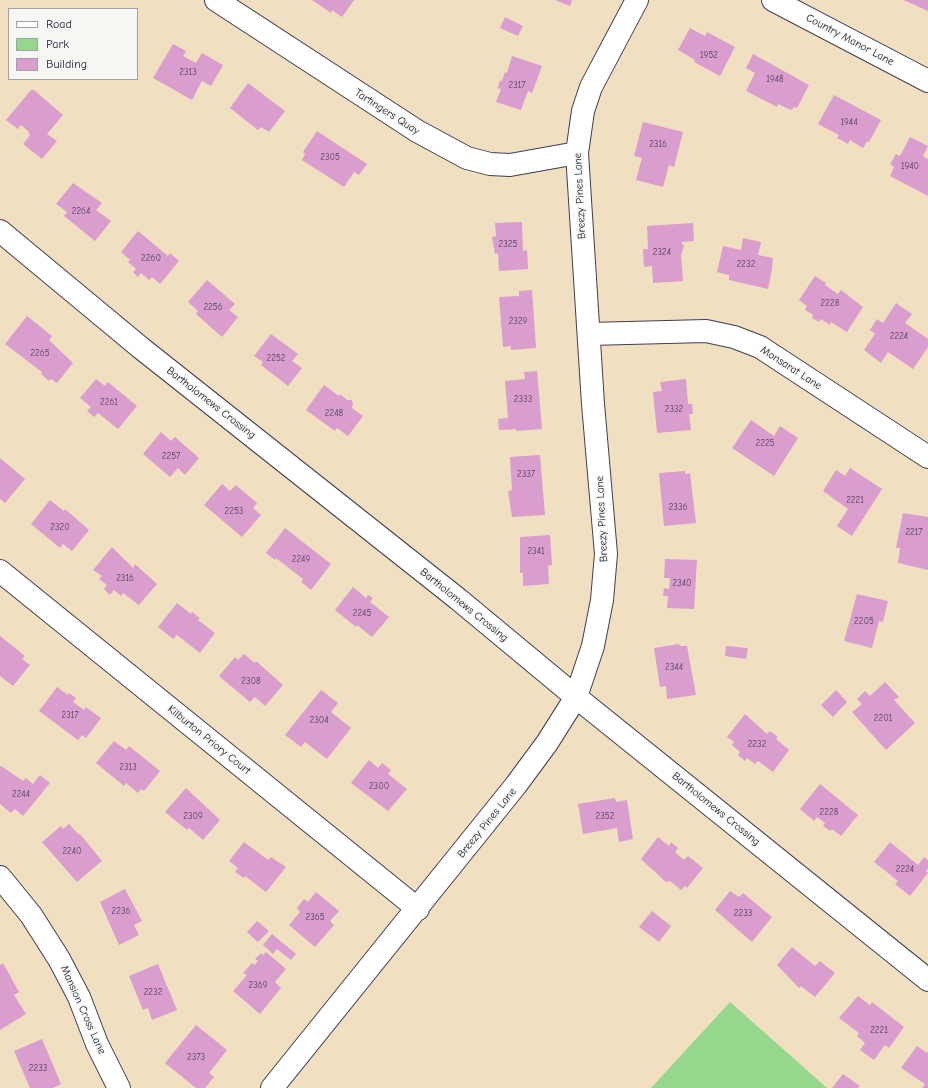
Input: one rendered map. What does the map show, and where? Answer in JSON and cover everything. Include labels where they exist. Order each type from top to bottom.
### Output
[{"type":"street","name":"Tartingers Quay","points":[[216,0],[417,132],[466,158],[490,164],[510,165],[577,153]]},
{"type":"street","name":"Breezy Pines Lane","points":[[272,1088],[516,785],[547,743],[576,697],[593,646],[602,600],[606,554],[593,404],[577,153],[583,111],[591,87],[637,0]]},
{"type":"street","name":"Country Manor Lane","points":[[773,0],[928,81]]},
{"type":"street","name":"Bartholomews Crossing","points":[[0,231],[141,348],[452,594],[576,697],[928,980]]},
{"type":"street","name":"Monsarat Lane","points":[[589,334],[706,331],[734,337],[760,347],[928,457]]},
{"type":"street","name":"Kilburton Priory Court","points":[[0,571],[418,908]]},
{"type":"street","name":"Mansion Cross Lane","points":[[0,877],[31,915],[59,959],[79,996],[97,1044],[119,1088]]},
{"type":"green space","points":[[730,1002],[827,1088],[651,1088]]},
{"type":"building","points":[[312,0],[354,0],[342,17],[332,10],[331,13]]},
{"type":"building","points":[[555,0],[572,0],[570,6]]},
{"type":"building","points":[[903,0],[928,0],[928,11],[908,2]]},
{"type":"building","points":[[505,17],[523,26],[518,36],[500,28]]},
{"type":"building","points":[[690,28],[705,36],[707,32],[735,47],[720,76],[694,62],[695,60],[678,50]]},
{"type":"building","points":[[173,44],[186,51],[183,56],[196,63],[202,53],[223,65],[211,86],[202,81],[192,100],[153,78]]},
{"type":"building","points":[[753,54],[809,85],[797,108],[794,107],[791,110],[778,104],[777,107],[746,91],[755,73],[746,68]]},
{"type":"building","points":[[512,56],[542,66],[532,93],[528,91],[521,110],[496,102],[501,89],[498,88],[500,80],[502,81],[505,72],[507,73]]},
{"type":"building","points":[[248,83],[285,111],[269,132],[261,127],[258,130],[230,108]]},
{"type":"building","points":[[31,90],[34,90],[63,115],[47,134],[57,141],[42,159],[23,144],[30,135],[28,131],[21,125],[18,129],[6,120]]},
{"type":"building","points":[[834,95],[881,120],[869,142],[867,141],[863,148],[850,140],[848,144],[837,138],[839,135],[818,124]]},
{"type":"building","points":[[643,122],[683,132],[674,167],[669,165],[663,187],[636,180],[642,158],[634,156]]},
{"type":"building","points":[[317,131],[367,164],[359,175],[354,172],[344,187],[302,160],[305,154],[303,152]]},
{"type":"building","points":[[910,137],[928,146],[923,156],[928,159],[928,196],[890,176],[894,167],[890,164],[896,154],[900,156]]},
{"type":"building","points":[[73,183],[102,203],[96,210],[111,221],[95,241],[64,216],[67,212],[56,204]]},
{"type":"building","points":[[522,222],[523,251],[527,250],[528,269],[499,271],[498,253],[495,254],[492,237],[496,236],[495,223]]},
{"type":"building","points":[[693,223],[694,241],[681,242],[684,246],[681,255],[683,281],[653,283],[652,266],[644,267],[643,249],[648,249],[647,226]]},
{"type":"building","points":[[138,231],[168,256],[170,253],[179,261],[160,284],[152,277],[149,280],[141,273],[138,277],[133,272],[136,269],[128,262],[130,260],[121,252]]},
{"type":"building","points":[[743,238],[761,242],[758,255],[773,258],[768,289],[729,280],[729,275],[717,272],[723,246],[741,250]]},
{"type":"building","points":[[815,276],[826,283],[825,285],[838,294],[841,290],[863,307],[847,332],[831,322],[830,325],[821,319],[819,322],[812,318],[813,315],[805,310],[807,306],[799,300]]},
{"type":"building","points":[[207,280],[235,304],[229,310],[238,317],[222,337],[196,314],[198,311],[188,302]]},
{"type":"building","points":[[532,290],[536,348],[511,350],[511,346],[503,347],[499,297],[519,296],[519,291]]},
{"type":"building","points":[[896,303],[912,314],[905,323],[928,339],[928,347],[913,369],[888,352],[881,363],[864,350],[875,334],[870,330],[877,319],[883,323]]},
{"type":"building","points":[[27,316],[52,336],[49,340],[73,363],[57,383],[51,379],[49,381],[41,374],[42,372],[5,344]]},
{"type":"building","points":[[271,334],[298,354],[292,361],[302,368],[288,386],[261,365],[263,362],[254,356]]},
{"type":"building","points":[[537,371],[542,429],[516,431],[516,429],[499,430],[498,419],[508,418],[505,381],[525,379],[524,372]]},
{"type":"building","points":[[96,379],[105,386],[108,382],[137,406],[118,429],[98,413],[94,417],[87,411],[91,407],[80,398]]},
{"type":"building","points":[[686,379],[688,404],[692,404],[693,414],[689,414],[691,430],[657,433],[653,392],[662,391],[660,382]]},
{"type":"building","points":[[324,385],[339,396],[340,394],[347,400],[351,400],[353,402],[352,408],[363,416],[348,436],[337,428],[335,431],[306,410]]},
{"type":"building","points":[[751,420],[774,436],[780,426],[798,438],[774,476],[732,448]]},
{"type":"building","points":[[161,432],[171,441],[175,437],[199,458],[185,475],[178,468],[170,477],[143,454]]},
{"type":"building","points":[[540,455],[545,515],[512,517],[508,491],[512,490],[510,457]]},
{"type":"building","points":[[0,458],[25,479],[5,503],[0,499]]},
{"type":"building","points":[[850,468],[882,489],[852,536],[837,526],[848,509],[823,491],[836,470],[845,476]]},
{"type":"building","points":[[685,471],[685,474],[690,473],[696,523],[664,526],[659,473]]},
{"type":"building","points":[[222,484],[230,491],[236,485],[257,503],[253,508],[261,515],[242,537],[204,505]]},
{"type":"building","points":[[50,500],[64,511],[65,509],[89,530],[72,551],[63,544],[60,548],[31,524]]},
{"type":"building","points":[[903,513],[928,517],[928,570],[898,563],[900,548],[896,548]]},
{"type":"building","points":[[285,528],[331,564],[311,590],[301,582],[303,579],[276,558],[275,560],[266,553]]},
{"type":"building","points":[[550,535],[552,565],[548,566],[549,584],[523,586],[523,573],[520,573],[520,537]]},
{"type":"building","points":[[112,547],[133,568],[135,564],[157,584],[139,605],[123,593],[121,596],[114,590],[110,595],[104,589],[107,585],[99,579],[102,576],[93,570]]},
{"type":"building","points":[[665,559],[697,560],[694,609],[667,608],[668,596],[663,596],[664,588],[669,589],[670,578],[664,578]]},
{"type":"building","points":[[353,587],[366,598],[368,595],[373,598],[370,602],[389,617],[372,637],[357,625],[356,627],[335,610]]},
{"type":"building","points":[[857,594],[888,601],[883,622],[879,621],[872,648],[844,641]]},
{"type":"building","points":[[177,603],[191,614],[192,612],[200,618],[198,620],[215,633],[200,653],[177,635],[173,639],[158,627]]},
{"type":"building","points":[[0,636],[25,656],[22,659],[30,665],[13,686],[0,676]]},
{"type":"building","points":[[679,644],[680,646],[687,646],[696,695],[667,699],[666,686],[660,687],[654,648]]},
{"type":"building","points":[[726,646],[748,648],[746,659],[725,656]]},
{"type":"building","points":[[244,654],[255,663],[256,661],[283,685],[265,706],[255,697],[250,702],[219,676],[235,657],[238,660]]},
{"type":"building","points":[[885,682],[899,697],[894,700],[915,723],[886,750],[852,712],[862,704],[857,699],[865,691],[870,696]]},
{"type":"building","points":[[57,687],[68,695],[69,693],[76,698],[73,702],[84,710],[86,707],[101,718],[86,738],[82,735],[78,740],[39,711]]},
{"type":"building","points":[[321,690],[338,703],[331,712],[351,728],[327,759],[305,742],[301,747],[285,735]]},
{"type":"building","points":[[836,690],[847,702],[833,717],[821,705]]},
{"type":"building","points":[[745,714],[767,734],[770,731],[778,737],[776,739],[789,750],[773,772],[758,761],[755,764],[747,758],[745,761],[738,755],[740,752],[732,745],[734,742],[727,737]]},
{"type":"building","points":[[114,741],[126,750],[129,746],[160,771],[144,791],[141,789],[138,793],[126,783],[124,786],[96,763]]},
{"type":"building","points":[[369,760],[378,768],[382,763],[391,770],[388,774],[407,789],[388,811],[351,783]]},
{"type":"building","points":[[1,766],[23,781],[26,778],[33,784],[40,775],[50,783],[23,816],[15,809],[11,813],[0,804]]},
{"type":"building","points":[[820,784],[858,815],[841,836],[832,829],[830,831],[823,826],[825,823],[817,817],[814,821],[800,809]]},
{"type":"building","points":[[186,788],[220,820],[203,840],[189,828],[187,830],[165,812]]},
{"type":"building","points":[[615,798],[616,802],[627,800],[633,839],[619,842],[617,828],[583,834],[578,804]]},
{"type":"building","points":[[69,824],[79,835],[80,834],[102,861],[77,882],[42,842],[61,826],[63,829]]},
{"type":"building","points":[[658,837],[669,846],[671,842],[678,848],[675,852],[684,860],[688,856],[703,868],[687,888],[685,886],[681,890],[670,881],[666,882],[641,859]]},
{"type":"building","points":[[244,842],[268,860],[271,857],[286,867],[266,892],[245,876],[244,878],[235,872],[238,868],[229,861]]},
{"type":"building","points":[[890,842],[918,865],[924,857],[928,860],[928,868],[926,871],[928,873],[910,896],[895,884],[898,881],[874,862]]},
{"type":"building","points":[[125,889],[142,921],[134,925],[139,935],[119,945],[100,902]]},
{"type":"building","points":[[730,891],[739,897],[743,893],[772,917],[752,942],[715,910]]},
{"type":"building","points":[[316,892],[339,911],[330,921],[334,925],[315,947],[289,925],[300,912],[297,908],[304,899],[308,902]]},
{"type":"building","points":[[652,911],[671,926],[659,942],[639,927]]},
{"type":"building","points":[[257,921],[269,931],[258,942],[247,932]]},
{"type":"building","points":[[272,934],[296,954],[291,960],[277,949],[273,954],[263,945]]},
{"type":"building","points":[[792,947],[815,966],[820,961],[835,973],[815,997],[801,986],[799,988],[777,965]]},
{"type":"building","points":[[266,952],[286,969],[275,982],[281,988],[260,1014],[233,991],[247,975],[243,973],[252,963],[255,965],[258,961],[255,959],[261,953],[263,955]]},
{"type":"building","points":[[3,963],[19,992],[14,995],[26,1014],[0,1030],[0,965]]},
{"type":"building","points":[[158,964],[177,1010],[152,1020],[148,1008],[143,1010],[129,976]]},
{"type":"building","points":[[858,996],[870,1005],[872,1002],[904,1027],[889,1048],[885,1045],[874,1060],[860,1050],[865,1043],[857,1036],[859,1033],[839,1018]]},
{"type":"building","points":[[196,1025],[227,1050],[209,1073],[214,1077],[205,1088],[196,1088],[165,1063]]},
{"type":"building","points":[[42,1039],[61,1084],[53,1088],[30,1088],[14,1051]]},
{"type":"building","points":[[917,1046],[927,1053],[928,1051],[928,1088],[922,1088],[925,1084],[901,1068]]},
{"type":"building","points":[[843,1074],[860,1086],[858,1088],[832,1088]]}]
